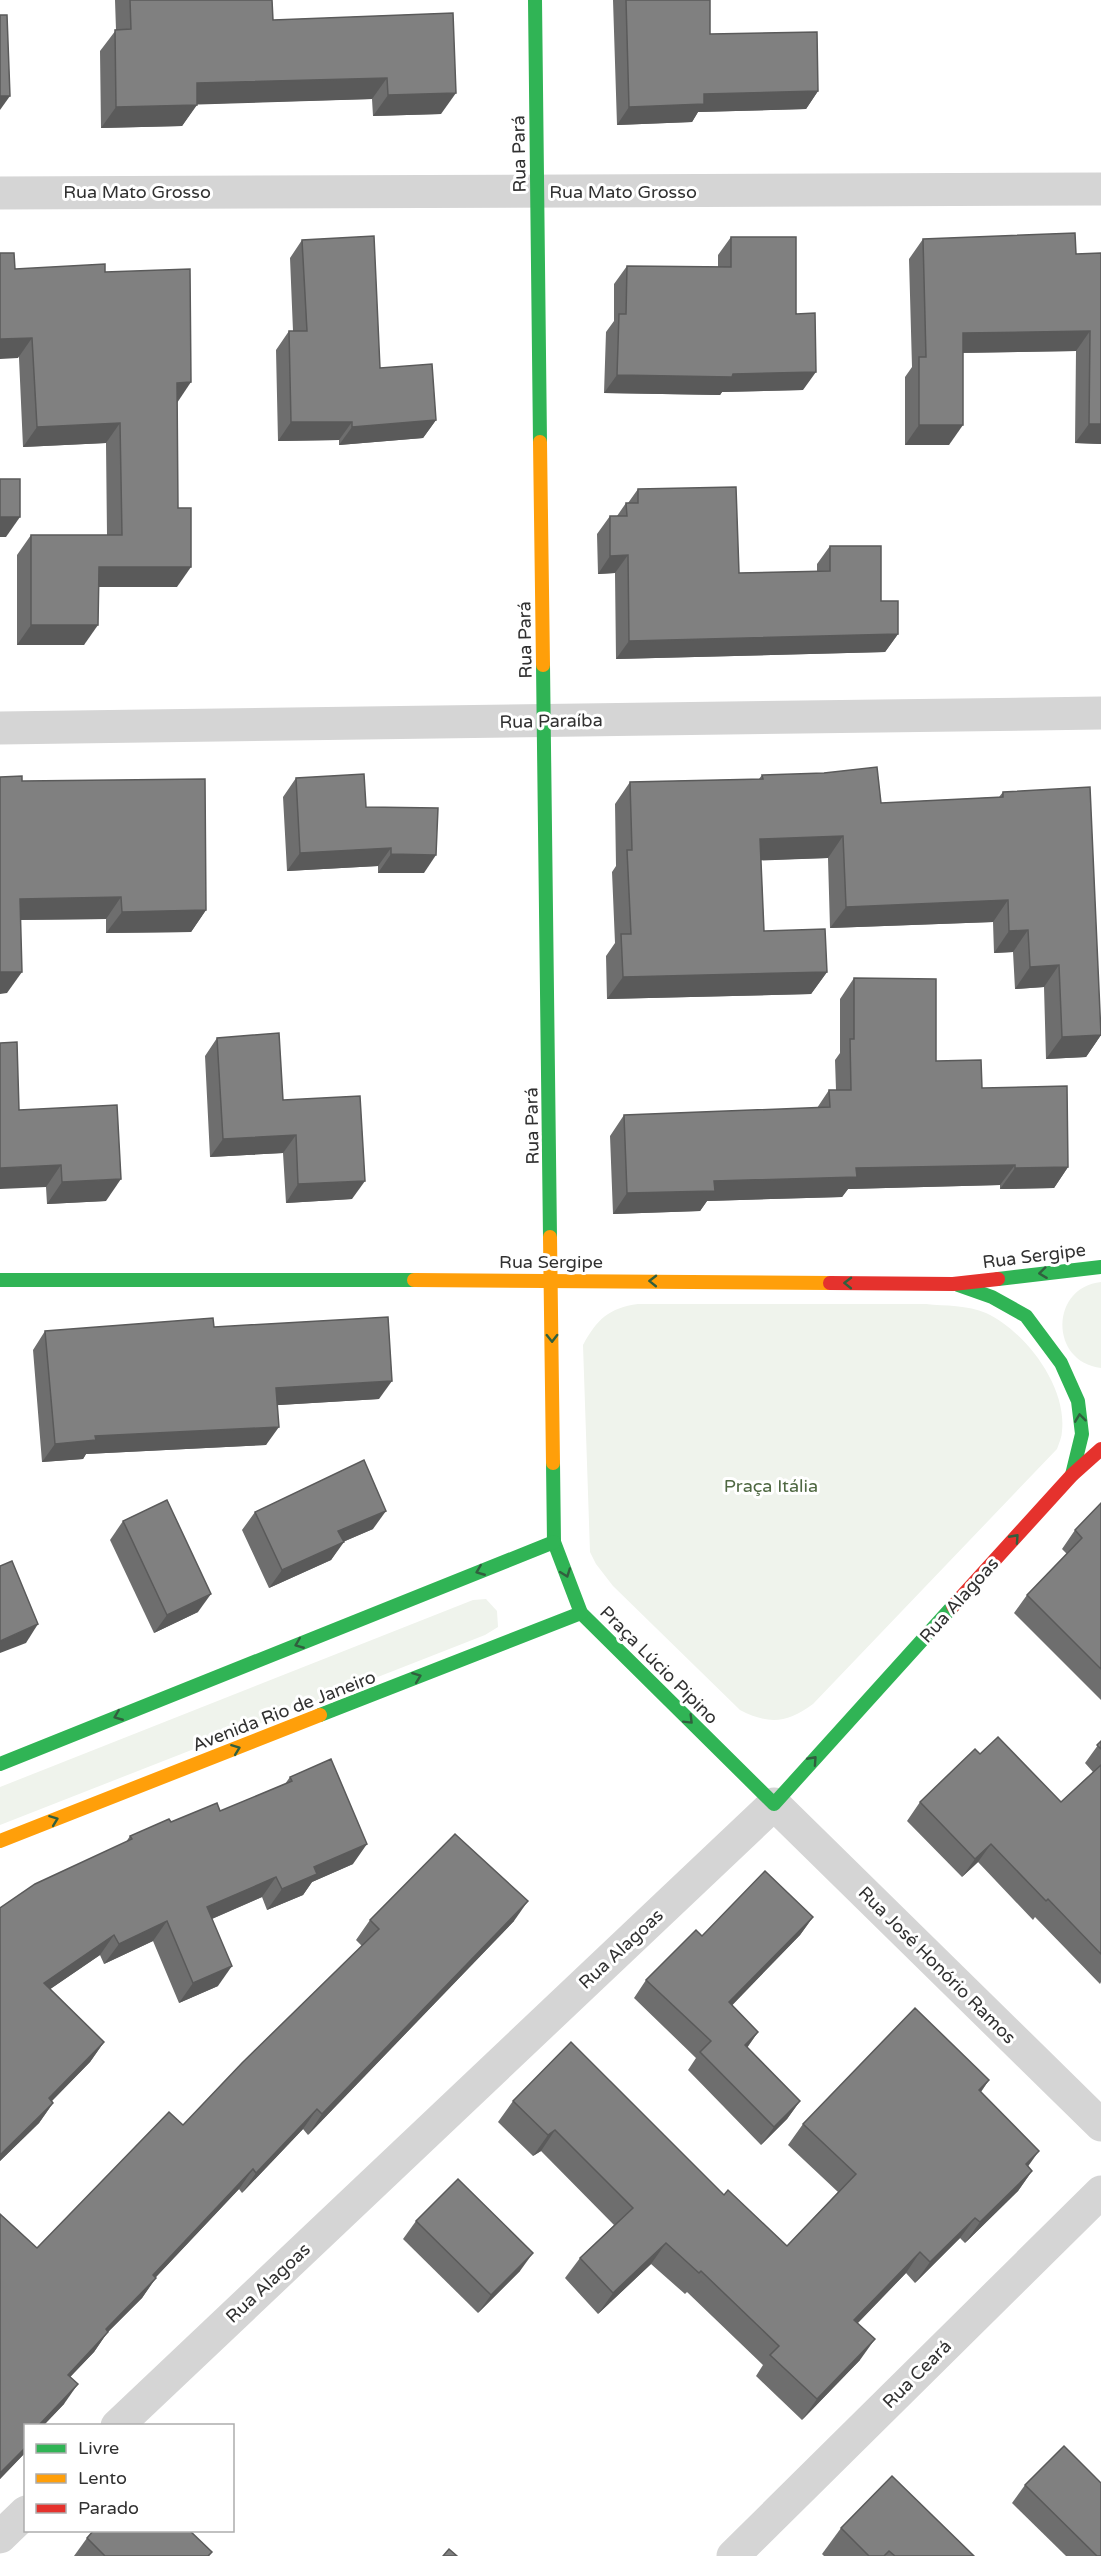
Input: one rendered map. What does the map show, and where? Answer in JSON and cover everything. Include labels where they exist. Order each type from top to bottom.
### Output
[{"type":"street","name":"Rua Pará","points":[[536,0],[552,1280]]},
{"type":"street","name":"Rua Mato Grosso","points":[[0,193],[1101,189]]},
{"type":"street","name":"Rua Paraíba","points":[[0,728],[1101,713]]},
{"type":"street","name":"Rua Sergipe","points":[[0,1280],[552,1280],[953,1284],[1101,1267]]},
{"type":"street","name":"Praça Lúcio Pipino","points":[[552,1280],[554,1542],[581,1613],[774,1804]]},
{"type":"street","points":[[953,1284],[992,1297],[1026,1316],[1061,1363],[1078,1401],[1082,1434],[1072,1475]]},
{"type":"street","name":"Rua Alagoas","points":[[119,2424],[774,1804],[1072,1475],[1101,1449]]},
{"type":"street","points":[[0,1764],[554,1542]]},
{"type":"street","name":"Avenida Rio de Janeiro","points":[[0,1841],[581,1613]]},
{"type":"street","name":"Rua José Honório Ramos","points":[[774,1804],[1101,2126]]},
{"type":"street","name":"Rua Ceará","points":[[733,2556],[1101,2192]]},
{"type":"street","points":[[0,2536],[24,2514]]},
{"type":"green space","points":[[1101,1282],[1101,1368],[1084,1363],[1072,1353],[1065,1339],[1062,1325],[1065,1310],[1072,1297],[1084,1287]]},
{"type":"green space","name":"Praça Itália","points":[[638,1304],[926,1304],[979,1310],[1001,1321],[1029,1346],[1050,1379],[1058,1396],[1062,1414],[1062,1431],[1057,1449],[813,1704],[795,1715],[778,1720],[750,1715],[740,1710],[613,1586],[590,1552],[583,1345],[593,1328],[605,1316],[619,1308]]},
{"type":"green space","points":[[486,1599],[497,1611],[498,1627],[485,1635],[0,1825],[0,1787],[473,1600]]},
{"type":"building","points":[[130,0],[272,0],[273,20],[453,13],[456,93],[388,95],[387,78],[197,83],[197,105],[116,107],[115,30],[131,29]]},
{"type":"building","points":[[626,0],[710,0],[710,34],[817,32],[818,91],[704,94],[704,104],[629,107]]},
{"type":"building","points":[[0,15],[7,15],[10,96],[0,96]]},
{"type":"building","points":[[1075,233],[1076,254],[1101,253],[1101,424],[1089,424],[1090,331],[963,333],[963,425],[919,425],[919,357],[926,357],[923,239]]},
{"type":"building","points":[[374,236],[380,368],[432,364],[436,420],[352,427],[352,422],[291,422],[289,331],[307,331],[302,240]]},
{"type":"building","points":[[731,237],[796,237],[796,314],[815,313],[816,372],[733,374],[732,377],[617,375],[619,314],[626,314],[627,266],[731,267]]},
{"type":"building","points":[[0,253],[14,253],[15,269],[105,264],[105,272],[190,269],[191,382],[177,383],[178,508],[191,508],[191,567],[99,567],[98,625],[31,625],[31,535],[122,535],[120,423],[37,427],[32,338],[0,339]]},
{"type":"building","points":[[0,479],[20,479],[20,517],[0,517]]},
{"type":"building","points":[[736,487],[739,573],[830,571],[830,546],[881,546],[881,601],[898,601],[898,634],[629,641],[628,555],[610,556],[610,516],[627,516],[626,503],[638,503],[638,489]]},
{"type":"building","points":[[877,767],[881,803],[1003,797],[1003,792],[1090,787],[1101,1035],[1062,1037],[1059,965],[1030,967],[1028,930],[1009,931],[1008,900],[846,907],[843,836],[760,839],[764,931],[825,929],[827,972],[623,977],[621,934],[631,934],[627,850],[632,850],[630,782],[763,779],[762,775],[824,773]]},
{"type":"building","points":[[364,774],[366,807],[438,808],[436,855],[391,854],[391,848],[300,853],[296,778]]},
{"type":"building","points":[[22,776],[22,781],[205,779],[206,910],[122,912],[121,897],[20,899],[22,972],[0,972],[0,777]]},
{"type":"building","points":[[854,978],[936,979],[936,1061],[981,1060],[982,1088],[1067,1086],[1068,1167],[1015,1168],[1015,1165],[856,1168],[857,1177],[714,1181],[715,1191],[627,1193],[624,1115],[830,1107],[829,1090],[851,1090],[850,1039],[854,1039]]},
{"type":"building","points":[[279,1033],[283,1100],[360,1096],[365,1181],[298,1184],[296,1135],[223,1139],[217,1038]]},
{"type":"building","points":[[17,1042],[19,1110],[117,1105],[121,1179],[62,1182],[61,1165],[0,1168],[0,1043]]},
{"type":"building","points":[[388,1317],[392,1381],[276,1388],[279,1427],[95,1436],[96,1440],[55,1444],[45,1331],[213,1318],[214,1327]]},
{"type":"building","points":[[364,1460],[386,1511],[338,1531],[344,1542],[282,1570],[255,1512]]},
{"type":"building","points":[[167,1500],[211,1594],[167,1615],[123,1521]]},
{"type":"building","points":[[1101,1503],[1101,1669],[1027,1595],[1082,1538],[1075,1530]]},
{"type":"building","points":[[12,1561],[38,1624],[0,1641],[0,1566]]},
{"type":"building","points":[[998,1737],[1061,1802],[1101,1765],[1101,1954],[991,1844],[975,1859],[920,1802],[975,1749],[980,1754]]},
{"type":"building","points":[[331,1759],[367,1844],[314,1867],[317,1874],[282,1889],[276,1877],[207,1907],[232,1966],[193,1983],[167,1921],[119,1944],[114,1935],[44,1983],[104,2042],[49,2098],[53,2103],[0,2155],[0,1908],[35,1884],[132,1839],[130,1836],[169,1819],[171,1822],[217,1803],[220,1811],[292,1781],[290,1777]]},
{"type":"building","points":[[455,1834],[528,1901],[322,2114],[317,2109],[256,2173],[253,2169],[153,2275],[156,2278],[106,2329],[108,2332],[68,2375],[78,2384],[40,2424],[24,2424],[24,2449],[0,2473],[0,2214],[37,2248],[169,2112],[183,2125],[242,2063],[379,1929],[370,1920]]},
{"type":"building","points":[[765,1871],[813,1917],[729,2002],[758,2032],[745,2045],[800,2101],[774,2127],[700,2052],[711,2041],[646,1980],[696,1930],[702,1936]]},
{"type":"building","points":[[915,2008],[989,2080],[979,2090],[1039,2151],[1026,2164],[1032,2171],[980,2222],[975,2218],[930,2262],[920,2252],[854,2320],[875,2339],[817,2399],[770,2355],[779,2346],[701,2271],[699,2273],[666,2243],[613,2293],[580,2258],[633,2208],[555,2130],[548,2135],[513,2101],[571,2042],[724,2195],[728,2190],[787,2246],[856,2174],[803,2124]]},
{"type":"building","points":[[458,2179],[533,2253],[491,2295],[416,2221]]},
{"type":"building","points":[[1064,2446],[1101,2483],[1101,2556],[1097,2556],[1025,2485]]},
{"type":"building","points":[[892,2476],[974,2556],[895,2556],[889,2551],[884,2556],[869,2556],[841,2528]]},
{"type":"building","points":[[92,2532],[191,2532],[212,2552],[208,2556],[105,2556],[87,2538]]},
{"type":"building","points":[[449,2549],[457,2556],[443,2556]]},
{"type":"traffic: fast","points":[[535,0],[540,442]]},
{"type":"traffic: fast","points":[[543,665],[550,1237]]},
{"type":"traffic: fast","points":[[998,1279],[1101,1267]]},
{"type":"traffic: fast","points":[[0,1280],[414,1280]]},
{"type":"traffic: fast","points":[[958,1285],[992,1297],[1026,1316],[1061,1363],[1078,1401],[1082,1434],[1072,1475]]},
{"type":"traffic: fast","points":[[553,1463],[554,1542],[581,1613],[774,1804],[953,1606]]},
{"type":"traffic: fast","points":[[0,1764],[554,1542]]},
{"type":"traffic: fast","points":[[320,1715],[581,1613]]},
{"type":"traffic: slow","points":[[540,442],[543,665]]},
{"type":"traffic: slow","points":[[550,1237],[553,1463]]},
{"type":"traffic: slow","points":[[414,1280],[830,1283]]},
{"type":"traffic: slow","points":[[0,1841],[320,1715]]},
{"type":"traffic: jam","points":[[830,1283],[953,1284],[998,1279]]},
{"type":"traffic: jam","points":[[953,1606],[1072,1475],[1101,1449]]}]
